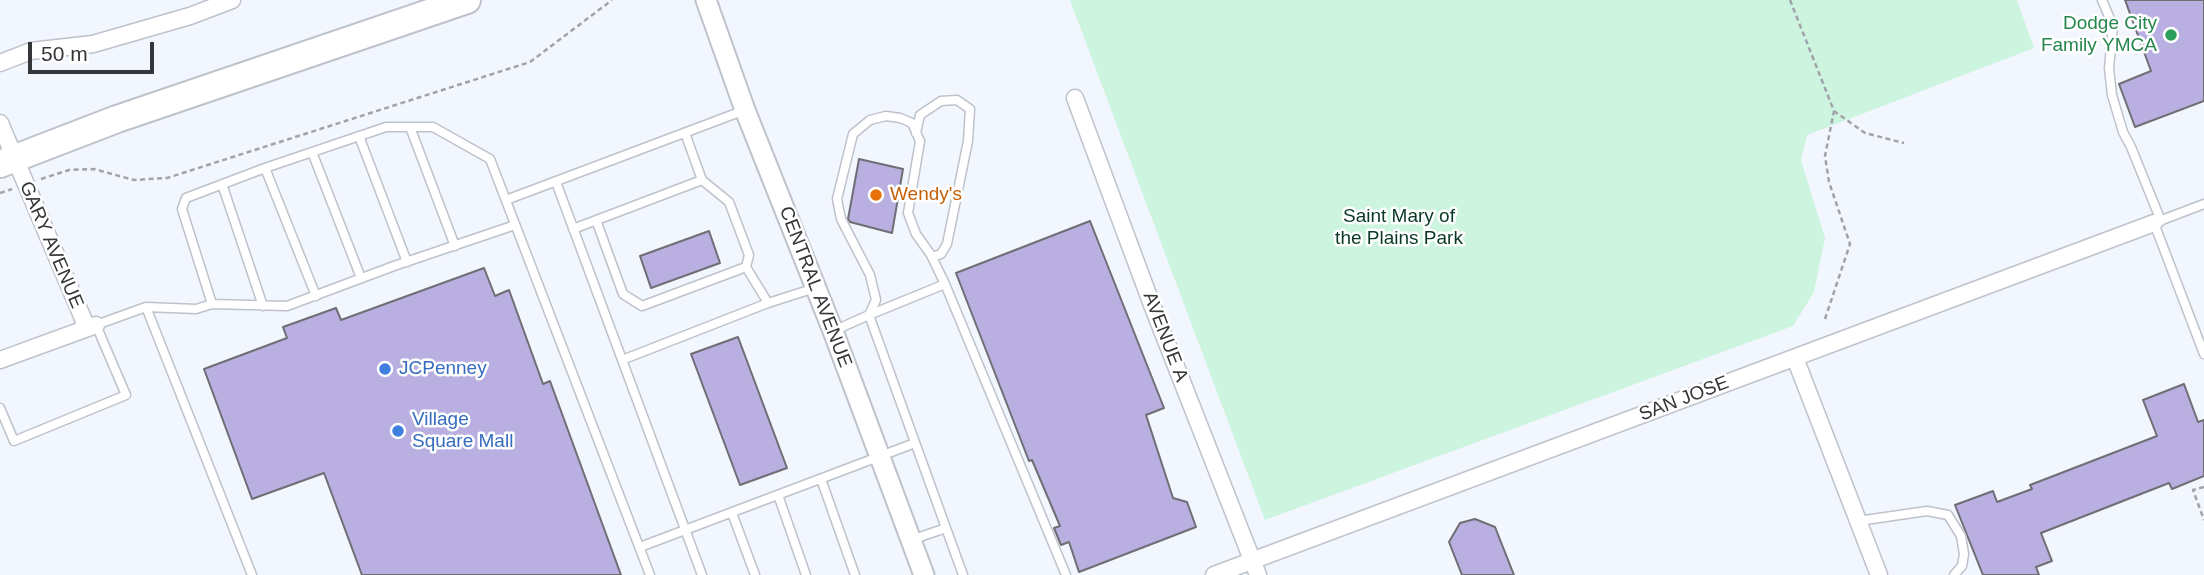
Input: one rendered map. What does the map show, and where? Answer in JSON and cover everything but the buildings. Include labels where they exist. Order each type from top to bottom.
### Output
[{"type":"highway","points":[[7,161],[117,119],[467,0]]},
{"type":"street","points":[[0,63],[31,51],[93,44],[190,16],[232,0]]},
{"type":"street","name":"CENTRAL AVENUE","points":[[706,0],[745,110],[833,331],[924,575]]},
{"type":"street","name":"AVENUE A","points":[[1075,98],[1157,318],[1255,568]]},
{"type":"street","name":"GARY AVENUE","points":[[0,123],[7,161],[91,326]]},
{"type":"street","name":"SAN JOSE","points":[[1214,575],[1255,568],[1795,358],[2157,222]]},
{"type":"street","points":[[0,360],[91,326]]},
{"type":"street","points":[[1795,358],[1879,575]]},
{"type":"lane","points":[[2102,0],[2113,26],[2109,68],[2112,95],[2204,354]]},
{"type":"lane","points":[[916,134],[920,115],[941,101],[957,100],[970,109],[968,141],[947,244],[941,254],[932,257]]},
{"type":"lane","points":[[506,200],[745,110]]},
{"type":"lane","points":[[962,575],[869,315],[876,300],[870,275],[846,229],[837,199],[853,134],[870,120],[886,117],[900,118],[912,123],[920,141],[908,213],[916,233],[945,284],[1066,575]]},
{"type":"lane","points":[[212,304],[182,209],[187,198],[386,127],[433,127],[490,159],[650,575]]},
{"type":"lane","points":[[410,127],[455,246]]},
{"type":"lane","points":[[685,133],[702,180],[729,202],[749,255],[746,267],[768,303]]},
{"type":"lane","points":[[359,136],[407,262]]},
{"type":"lane","points":[[312,152],[361,278]]},
{"type":"lane","points":[[265,168],[316,296]]},
{"type":"lane","points":[[573,229],[702,180]]},
{"type":"lane","points":[[556,182],[702,575]]},
{"type":"lane","points":[[222,184],[263,306]]},
{"type":"lane","points":[[2157,222],[2204,204]]},
{"type":"lane","points":[[596,220],[623,293],[642,306],[746,267]]},
{"type":"lane","points":[[0,408],[14,441],[126,395],[91,326],[146,307],[196,309],[212,304],[287,306],[515,225]]},
{"type":"lane","points":[[833,331],[945,284]]},
{"type":"lane","points":[[622,360],[768,303],[816,288]]},
{"type":"lane","points":[[146,307],[252,575]]},
{"type":"lane","points":[[640,547],[915,443]]},
{"type":"lane","points":[[821,479],[855,575]]},
{"type":"lane","points":[[778,495],[806,575]]},
{"type":"lane","points":[[1858,521],[1927,510],[1948,514],[1961,536],[1964,554],[1962,566],[1954,575]]},
{"type":"lane","points":[[732,513],[755,575]]},
{"type":"lane","points":[[911,540],[946,528]]},
{"type":"path","points":[[46,178],[69,170],[94,169],[134,180],[167,178],[530,62],[612,0]]},
{"type":"path","points":[[1790,0],[1834,111],[1825,156],[1829,182],[1850,244],[1825,319]]},
{"type":"path","points":[[1834,111],[1865,133],[1904,144]]},
{"type":"path","points":[[2204,487],[2193,490],[2204,520]]},
{"type":"green space","name":"Saint Mary of the Plains Park","points":[[1070,0],[2017,0],[2034,48],[1807,135],[1801,160],[1825,238],[1814,292],[1793,326],[1265,520]]},
{"type":"place","name":"Dodge City Family YMCA","points":[[2171,35]]},
{"type":"place","name":"Wendy's","points":[[876,195]]},
{"type":"place","name":"JCPenney","points":[[385,369]]},
{"type":"place","name":"Village Square Mall","points":[[398,431]]}]
